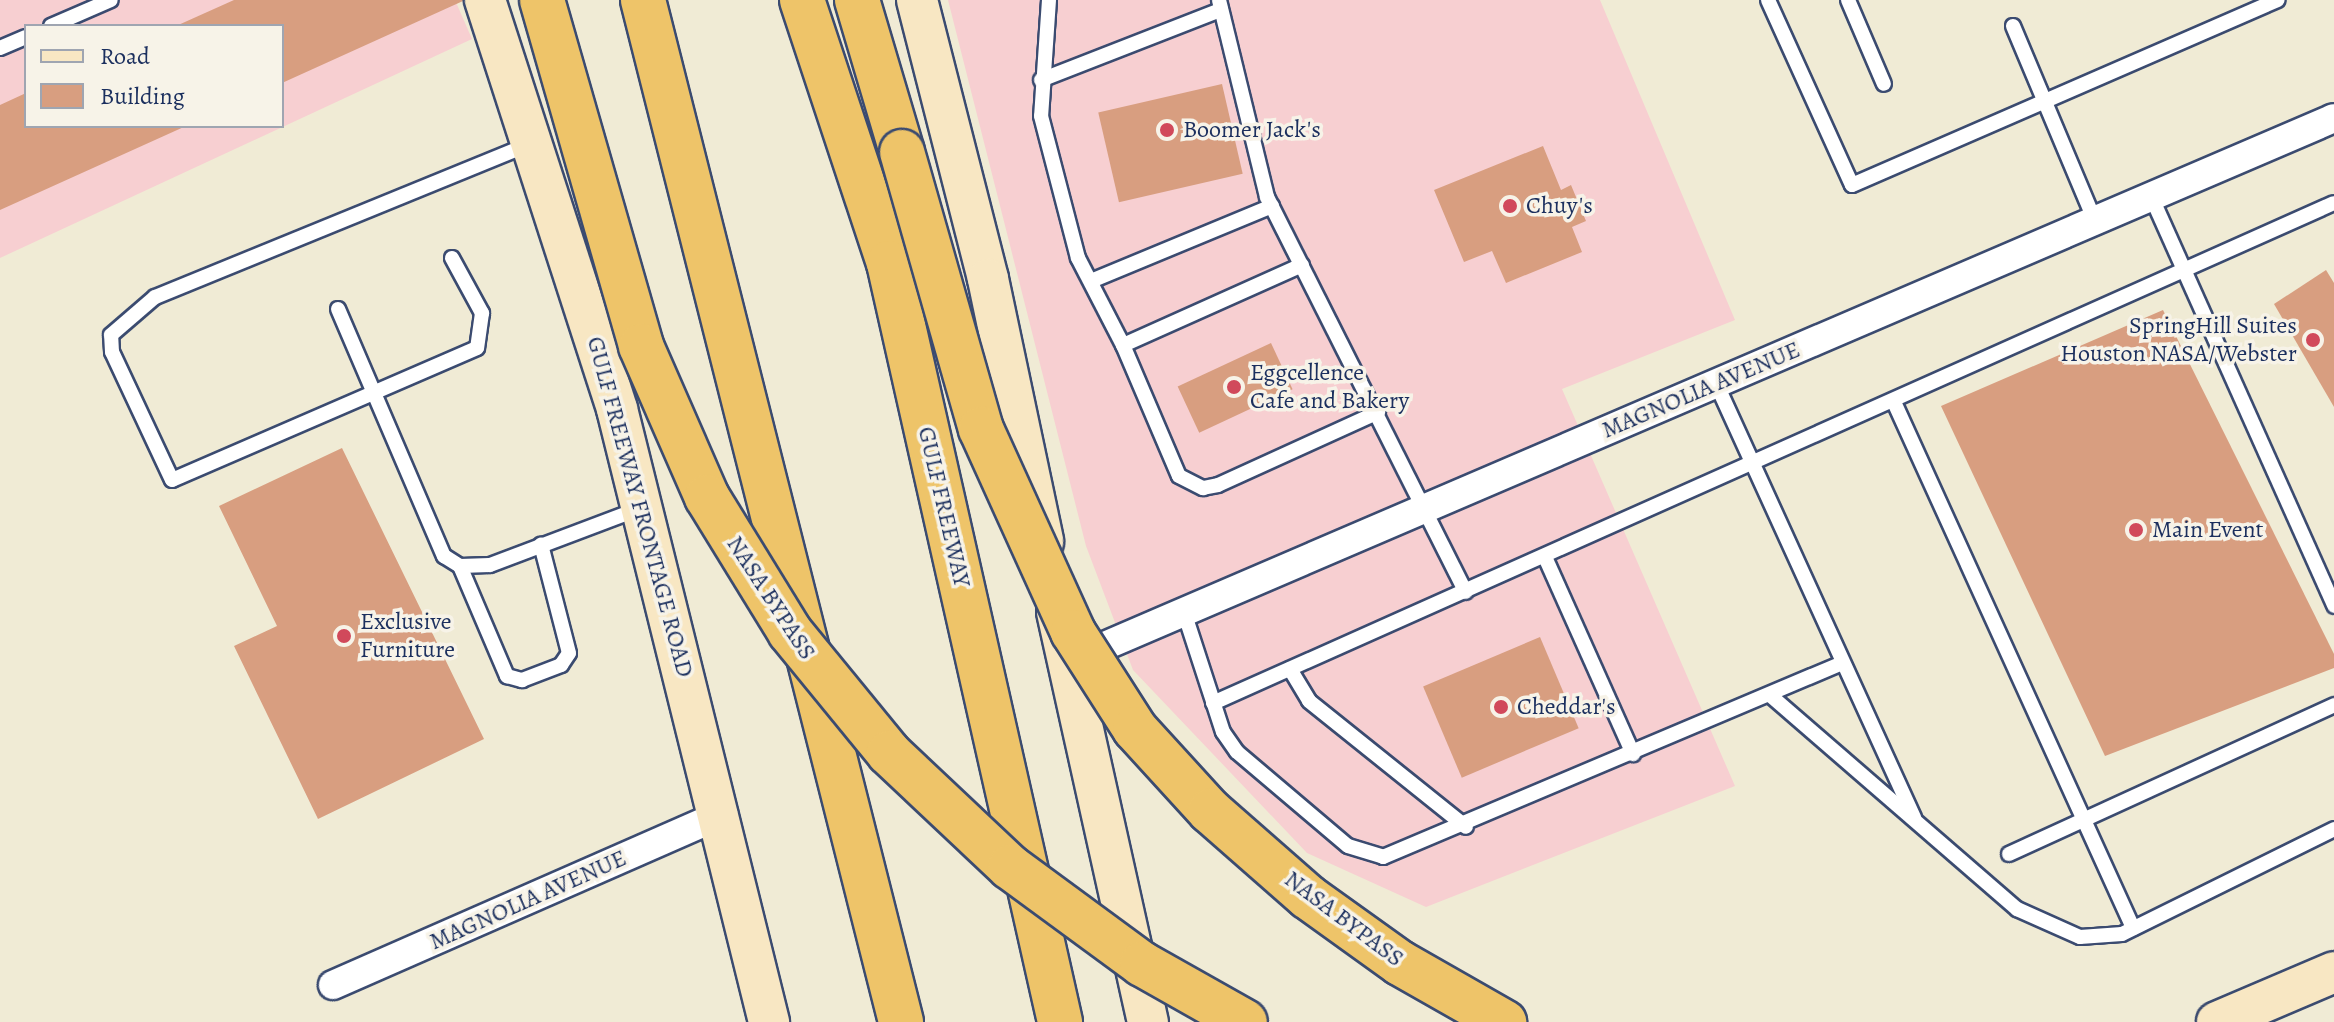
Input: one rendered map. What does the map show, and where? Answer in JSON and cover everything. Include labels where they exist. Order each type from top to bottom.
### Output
[{"type":"highway","name":"NASA BYPASS","points":[[542,0],[641,346],[707,497],[790,632],[889,753],[1010,867],[1129,955],[1245,1022]]},
{"type":"highway","points":[[643,0],[901,1022]]},
{"type":"highway","name":"GULF FREEWAY","points":[[802,0],[889,263],[1060,1022]]},
{"type":"highway","name":"NASA BYPASS","points":[[857,0],[981,429],[1073,632],[1135,729],[1210,811],[1308,897],[1400,963],[1504,1022]]},
{"type":"main road","name":"GULF FREEWAY FRONTAGE ROAD","points":[[485,0],[642,507],[723,814],[769,1022]]},
{"type":"main road","points":[[917,0],[988,279],[1068,662],[1148,1022]]},
{"type":"main road","points":[[2217,1022],[2334,972]]},
{"type":"street","name":"MAGNOLIA AVENUE","points":[[1068,662],[2334,118]]},
{"type":"street","name":"MAGNOLIA AVENUE","points":[[333,985],[723,814]]},
{"type":"lane","points":[[56,24],[111,0]]},
{"type":"lane","points":[[1049,0],[1041,80],[1041,116],[1091,281],[1123,345],[1179,476],[1203,488],[1378,412]]},
{"type":"lane","points":[[1768,0],[1852,185],[2277,0]]},
{"type":"lane","points":[[1848,0],[1884,84]]},
{"type":"lane","points":[[1041,80],[1220,5],[1272,206],[1427,507],[1466,592]]},
{"type":"lane","points":[[2013,26],[2095,221]]},
{"type":"lane","points":[[0,48],[24,38]]},
{"type":"lane","points":[[452,258],[482,313],[477,348],[172,480],[112,352],[111,335],[155,297],[532,144]]},
{"type":"lane","points":[[2151,196],[2334,606]]},
{"type":"lane","points":[[1213,703],[2185,273],[2334,203]]},
{"type":"lane","points":[[1091,281],[1272,206]]},
{"type":"lane","points":[[1123,345],[1302,265]]},
{"type":"lane","points":[[338,309],[444,556],[460,566],[490,565],[642,507]]},
{"type":"lane","points":[[1716,383],[1916,822]]},
{"type":"lane","points":[[1894,402],[2133,928]]},
{"type":"lane","points":[[460,566],[507,676],[522,680],[561,665],[569,653],[541,545]]},
{"type":"lane","points":[[1545,557],[1633,754]]},
{"type":"lane","points":[[1184,612],[1213,703],[1237,752],[1348,846],[1394,855],[1466,827],[1843,663]]},
{"type":"lane","points":[[1290,669],[1309,701],[1466,827]]},
{"type":"lane","points":[[1770,695],[1916,822],[2040,923],[2099,939],[2133,928],[2334,829]]},
{"type":"lane","points":[[2009,854],[2334,705]]},
{"type":"shaded area","points":[[0,0],[455,0],[472,39],[284,126],[284,24],[24,24],[24,128],[280,128],[0,258]]},
{"type":"shaded area","points":[[948,0],[1600,0],[1735,320],[1562,389],[1735,786],[1426,907],[1307,853],[1133,670],[1086,546]]},
{"type":"building","points":[[234,0],[463,0],[284,82],[284,24],[180,24]]},
{"type":"building","name":"Boomer Jack's","points":[[1222,84],[1243,174],[1119,202],[1098,113]]},
{"type":"building","points":[[24,94],[24,128],[182,128],[0,210],[0,105]]},
{"type":"building","name":"Chuy's","points":[[1543,146],[1561,190],[1571,185],[1586,221],[1572,227],[1582,252],[1506,283],[1492,251],[1464,262],[1434,190]]},
{"type":"building","name":"SpringHill Suites Houston NASA/Webster","points":[[2326,270],[2334,283],[2334,407],[2274,304]]},
{"type":"building","name":"Main Event","points":[[2163,310],[2334,654],[2334,668],[2105,756],[1941,406]]},
{"type":"building","name":"Eggcellence Cafe and Bakery","points":[[1271,343],[1293,389],[1199,433],[1178,387]]},
{"type":"building","name":"Exclusive Furniture","points":[[342,448],[484,739],[318,819],[234,646],[277,626],[219,506]]},
{"type":"building","name":"Cheddar's","points":[[1540,637],[1579,728],[1462,778],[1423,687]]},
{"type":"place","name":"Boomer Jack's","points":[[1167,130]]},
{"type":"place","name":"Chuy's","points":[[1510,206]]},
{"type":"place","name":"SpringHill Suites Houston NASA/Webster","points":[[2313,340]]},
{"type":"place","name":"Eggcellence Cafe and Bakery","points":[[1234,387]]},
{"type":"place","name":"Main Event","points":[[2136,530]]},
{"type":"place","name":"Exclusive Furniture","points":[[344,636]]},
{"type":"place","name":"Cheddar's","points":[[1501,707]]}]
